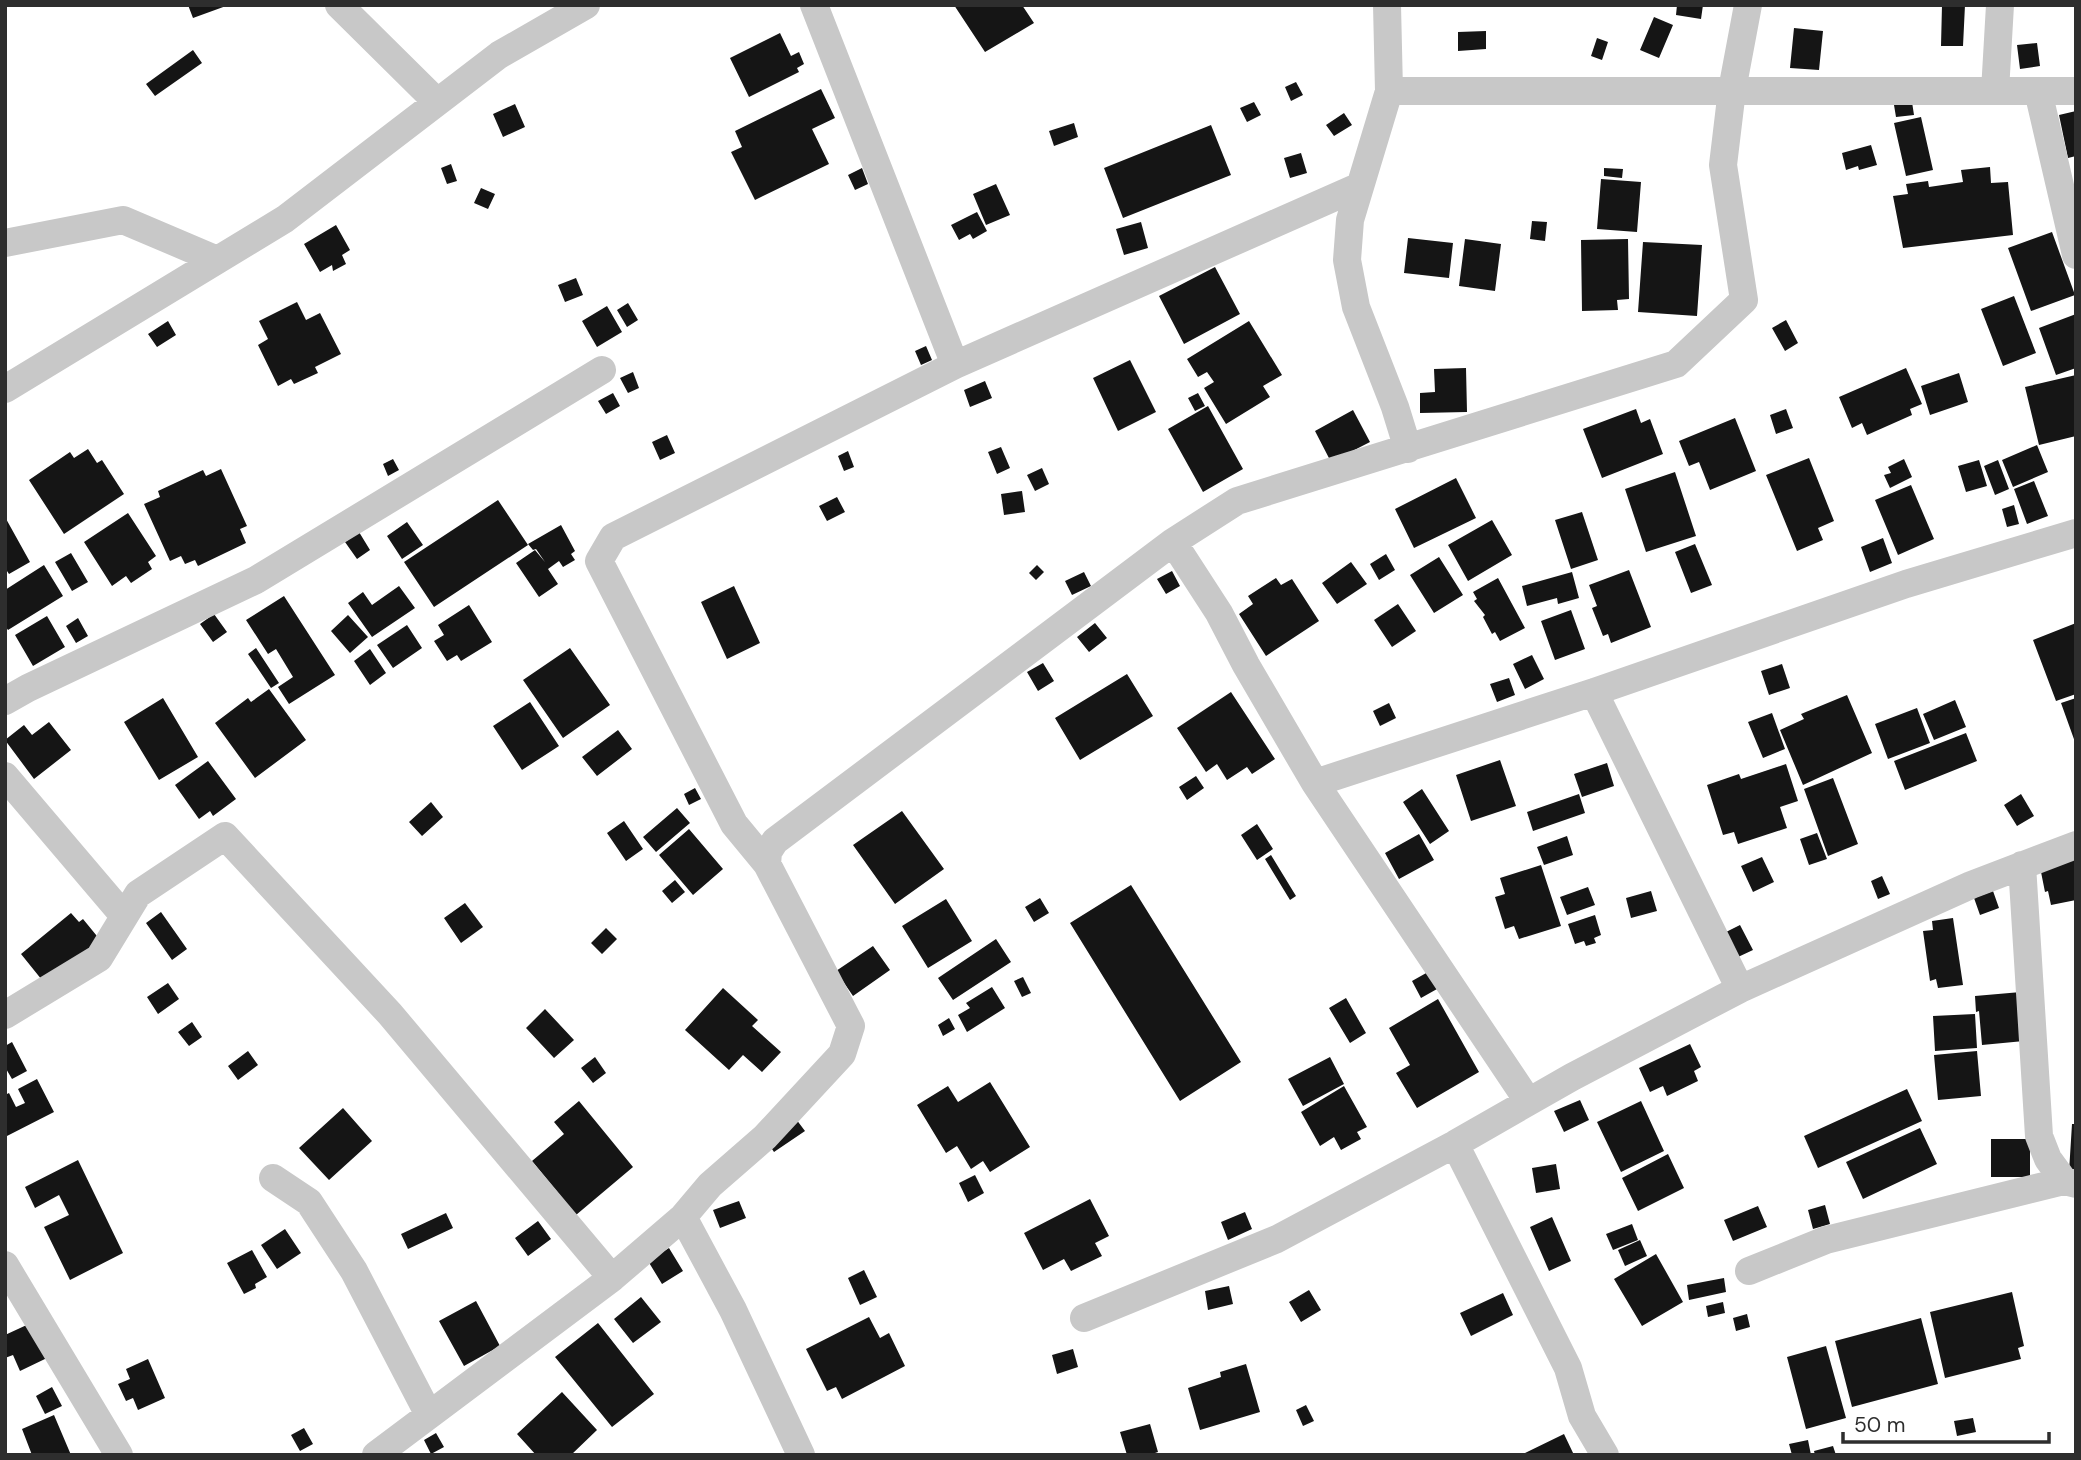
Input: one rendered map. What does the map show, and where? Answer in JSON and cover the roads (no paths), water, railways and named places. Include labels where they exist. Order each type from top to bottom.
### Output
[{"type":"street","points":[[339,5],[437,102]]},
{"type":"street","points":[[5,389],[285,219],[499,55],[586,5]]},
{"type":"street","points":[[814,5],[955,365]]},
{"type":"street","points":[[1387,5],[1389,91],[1350,220],[1347,260],[1356,307],[1395,407],[1408,449]]},
{"type":"street","points":[[767,864],[768,852],[775,841],[1173,542],[1237,501],[1676,364],[1744,300],[1723,165],[1732,90],[1748,5]]},
{"type":"street","points":[[1995,91],[2000,5]]},
{"type":"street","points":[[1389,91],[2076,92]]},
{"type":"street","points":[[2038,91],[2076,255]]},
{"type":"street","points":[[376,1455],[612,1278],[683,1217],[710,1185],[765,1137],[842,1054],[851,1026],[767,864],[734,824],[599,561],[613,537],[955,365],[1360,186]]},
{"type":"street","points":[[5,243],[123,220],[217,260]]},
{"type":"street","points":[[5,701],[256,580],[603,370]]},
{"type":"street","points":[[1315,783],[1594,692],[1906,584],[2076,533]]},
{"type":"street","points":[[1173,542],[1219,613],[1246,666],[1315,783],[1528,1101]]},
{"type":"street","points":[[1594,692],[1740,989]]},
{"type":"street","points":[[5,776],[124,916]]},
{"type":"street","points":[[5,1015],[99,958],[138,894],[225,836],[390,1014],[612,1278]]},
{"type":"street","points":[[1084,1318],[1277,1239],[1455,1144],[1528,1101],[1740,989],[1970,885],[2076,845]]},
{"type":"street","points":[[1749,1271],[1826,1240],[2070,1183],[2048,1158],[2039,1136],[2022,865]]},
{"type":"street","points":[[1455,1144],[1568,1368],[1583,1416],[1605,1455]]},
{"type":"street","points":[[273,1178],[309,1202],[354,1271],[429,1415]]},
{"type":"street","points":[[683,1217],[733,1310],[801,1455]]},
{"type":"street","points":[[5,1265],[119,1455]]}]
